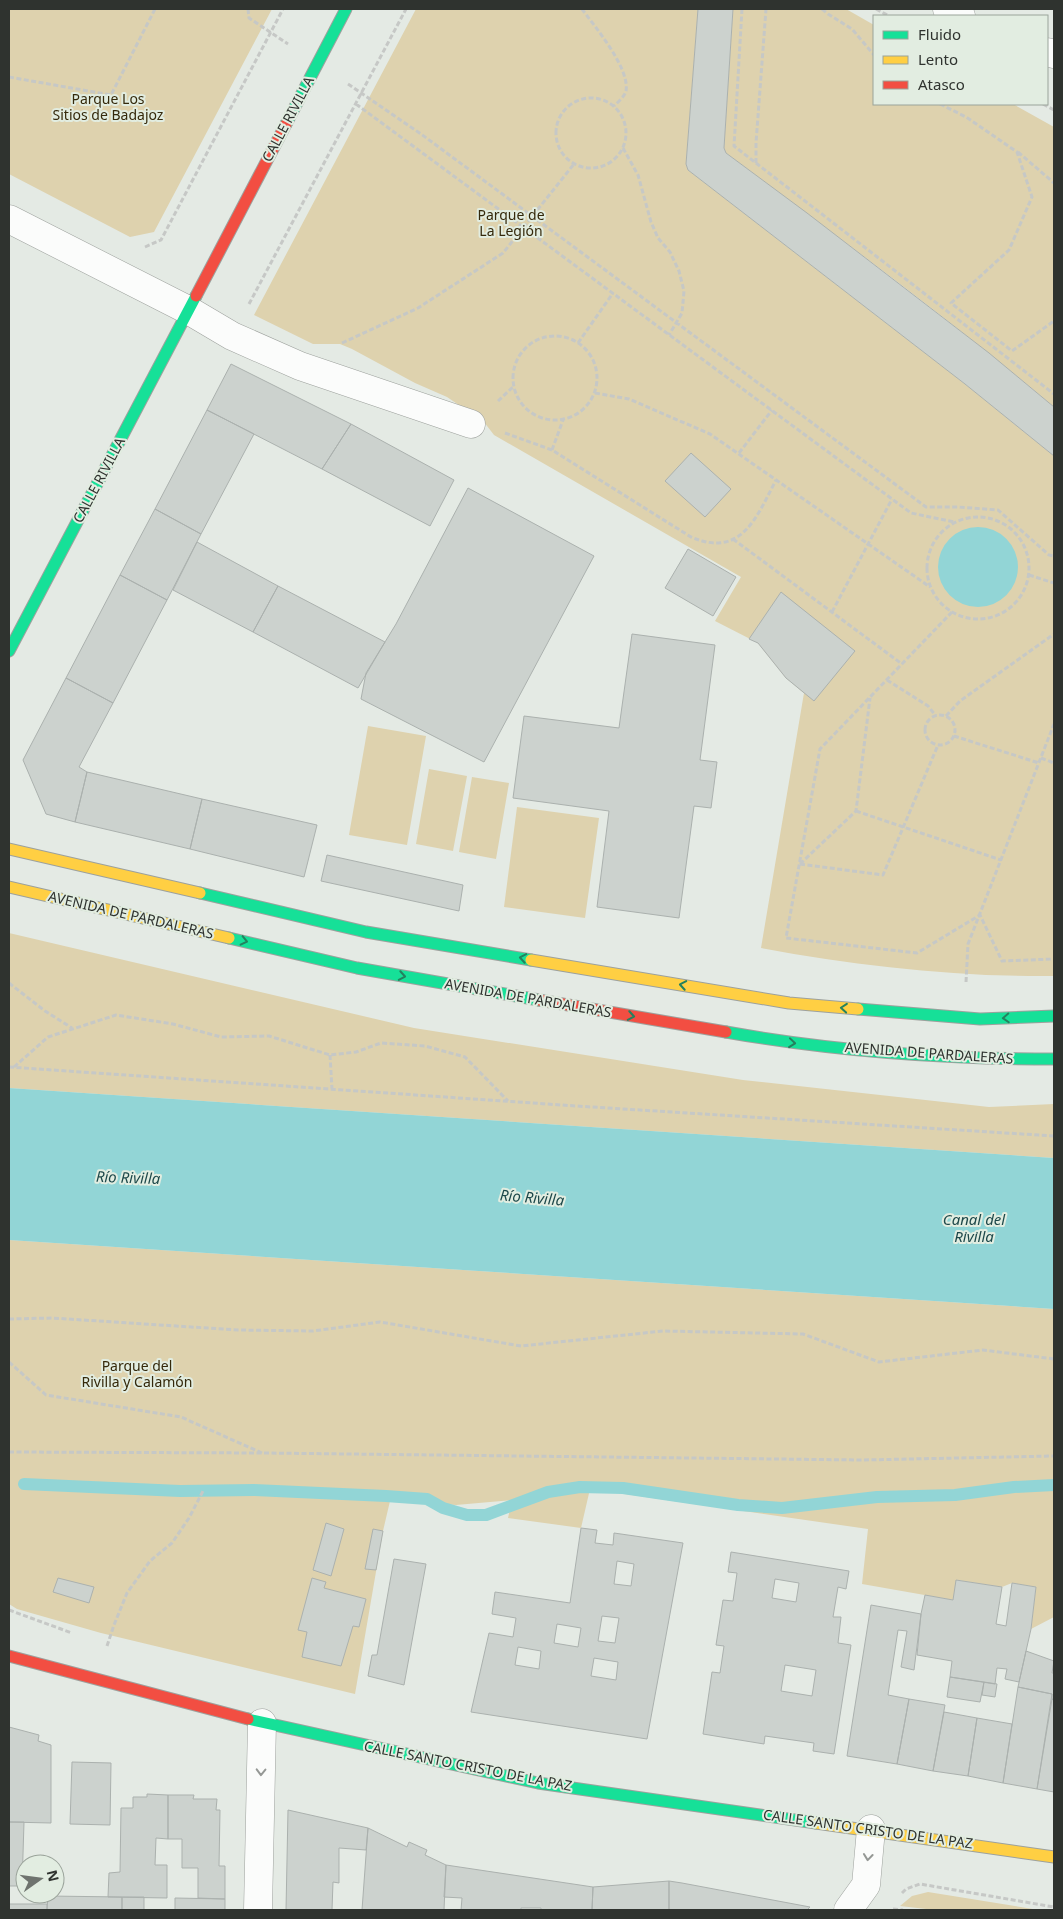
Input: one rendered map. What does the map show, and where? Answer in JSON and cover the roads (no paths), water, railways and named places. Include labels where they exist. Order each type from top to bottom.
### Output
[{"type":"main road","name":"CALLE RIVILLA","points":[[9,651],[346,9]]},
{"type":"main road","points":[[9,849],[366,932],[789,1003],[980,1019],[1054,1016]]},
{"type":"main road","name":"AVENIDA DE PARDALERAS","points":[[9,886],[357,968],[778,1041],[984,1059],[1054,1059]]},
{"type":"main road","name":"CALLE SANTO CRISTO DE LA PAZ","points":[[9,1656],[262,1723],[538,1783],[1054,1856]]},
{"type":"street","points":[[946,9],[959,15]]},
{"type":"street","points":[[9,219],[188,310],[232,336],[300,366],[470,424]]},
{"type":"street","points":[[258,1910],[262,1723]]},
{"type":"street","points":[[848,1910],[866,1885],[871,1829]]},
{"type":"water","points":[[978,527],[993,530],[1006,539],[1015,552],[1018,567],[1015,582],[1006,595],[993,604],[978,607],[963,604],[950,595],[941,582],[938,567],[941,552],[950,539],[963,530]]},
{"type":"water","name":"Canal del Rivilla","points":[[9,1088],[1054,1158],[1054,1309],[9,1240]]},
{"type":"waterway","points":[[24,1484],[180,1491],[254,1490],[386,1496],[427,1499],[443,1508],[467,1515],[486,1515],[548,1492],[580,1487],[623,1488],[738,1505],[782,1508],[877,1497],[955,1495],[1014,1487],[1054,1485]]},
{"type":"park label","name":"Parque Los Sitios de Badajoz","points":[[108,108]]},
{"type":"park label","name":"Parque de La Legión","points":[[511,224]]},
{"type":"park label","name":"Parque del Rivilla y Calamón","points":[[137,1374]]},
{"type":"water label","name":"Río Rivilla","points":[[128,1178]]},
{"type":"water label","name":"Río Rivilla","points":[[532,1198]]}]
